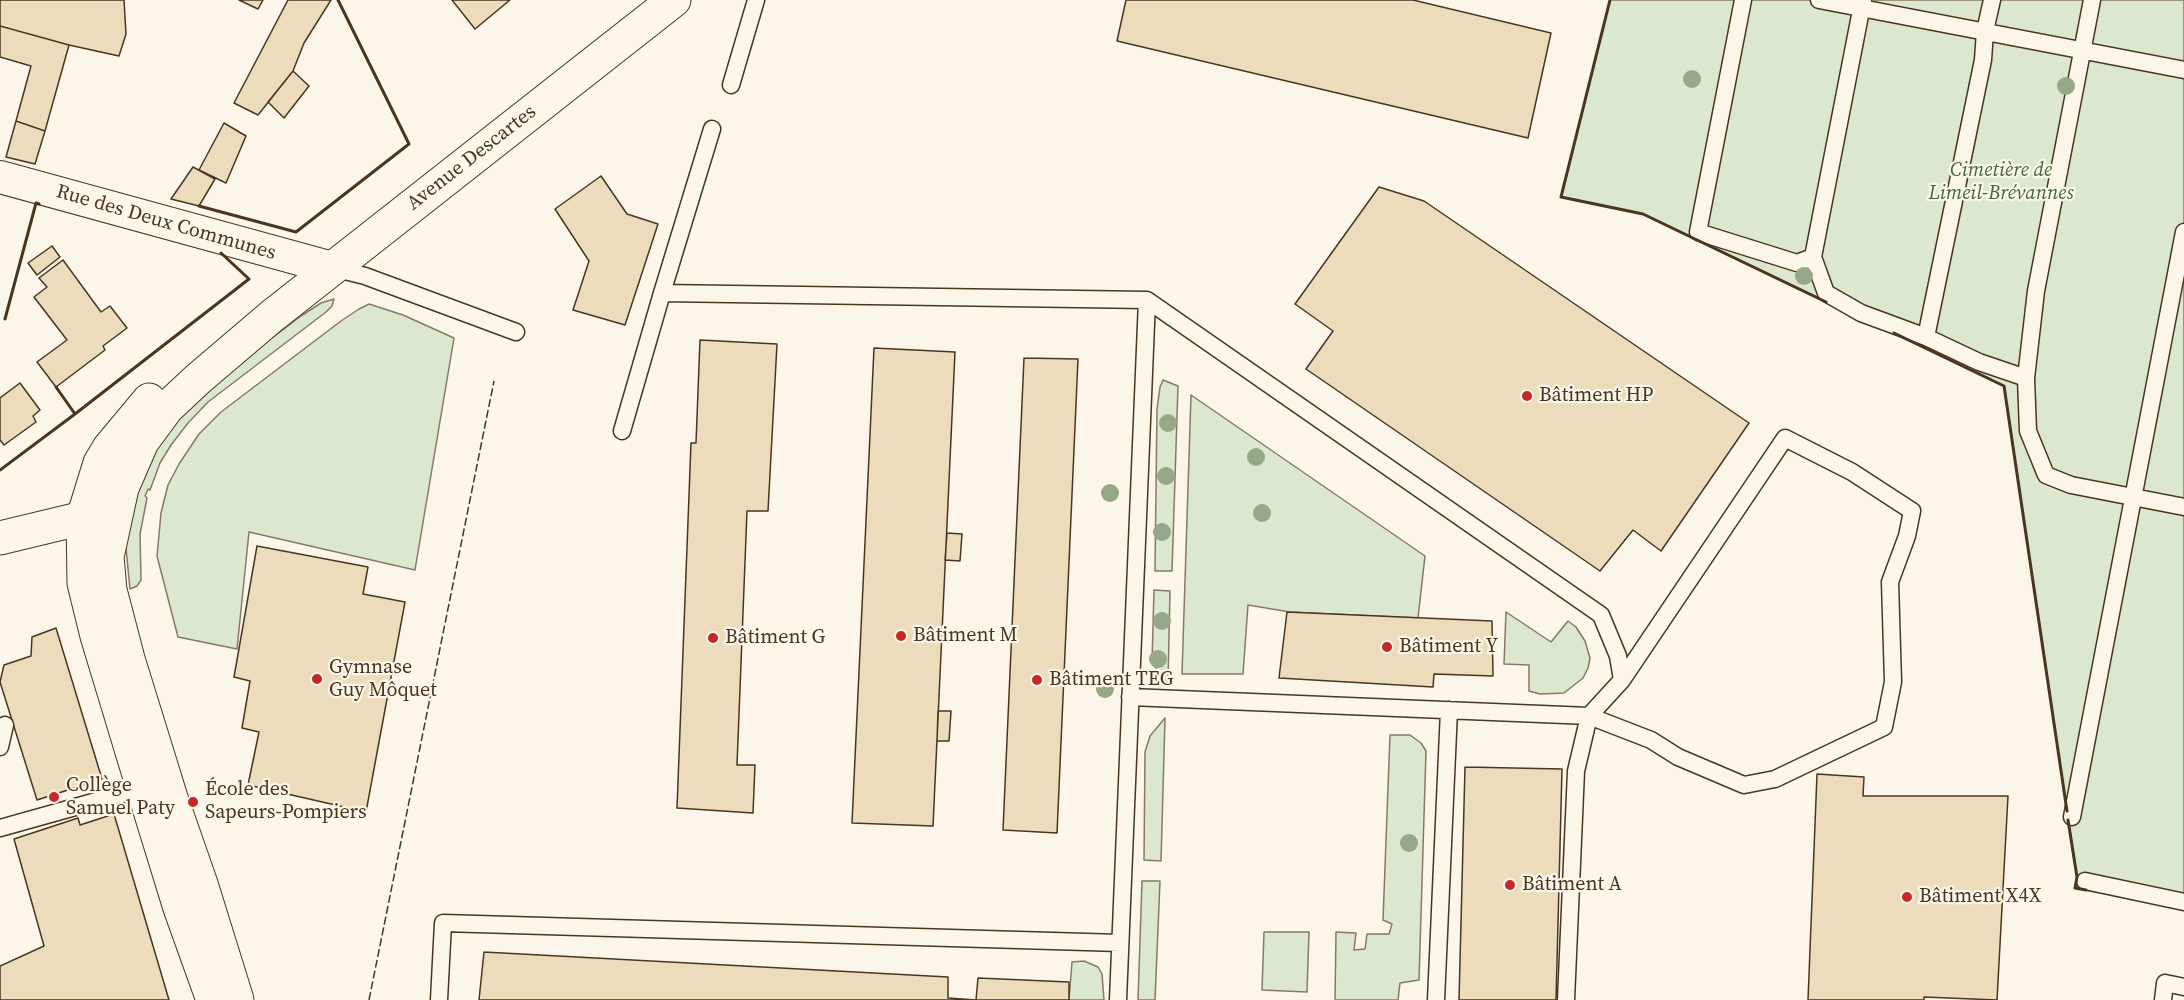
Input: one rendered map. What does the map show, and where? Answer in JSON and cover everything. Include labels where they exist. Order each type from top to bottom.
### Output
[{"type":"main road","name":"Avenue Descartes","points":[[272,316],[674,0]]},
{"type":"main road","points":[[237,1000],[118,628],[110,590],[107,557],[122,488],[142,442],[167,408],[272,316]]},
{"type":"main road","points":[[213,1000],[180,908],[97,636],[84,583],[83,518],[100,463],[109,448],[148,400],[195,363],[272,316]]},
{"type":"main road","points":[[0,538],[83,518],[122,488]]},
{"type":"main road","points":[[83,518],[107,557]]},
{"type":"street","name":"Rue des Deux Communes","points":[[0,177],[332,268]]},
{"type":"lane","points":[[731,85],[756,0]]},
{"type":"lane","points":[[1743,0],[1698,232],[1797,263],[1813,257]]},
{"type":"lane","points":[[1819,0],[1863,4],[1985,31],[2184,70]]},
{"type":"lane","points":[[1926,337],[1983,60],[1985,31],[1992,0]]},
{"type":"lane","points":[[2092,0],[2036,291],[2026,378],[2028,431],[2046,475],[2071,485],[2184,507]]},
{"type":"lane","points":[[1863,4],[1813,257],[1826,293],[1861,313],[1926,337],[1979,362],[2026,378]]},
{"type":"lane","points":[[622,431],[712,129]]},
{"type":"lane","points":[[2072,817],[2184,232]]},
{"type":"lane","points":[[332,268],[365,276],[516,332]]},
{"type":"lane","points":[[662,293],[1147,300],[1600,615],[1618,656],[1622,680]]},
{"type":"lane","points":[[1118,1000],[1147,300]]},
{"type":"lane","points":[[1130,697],[1589,716],[1651,740],[1678,757],[1744,785],[1775,779],[1884,727],[1893,682],[1890,582],[1907,536],[1912,511],[1852,472],[1785,438],[1622,680],[1589,716],[1576,771],[1566,1000]]},
{"type":"lane","points":[[1437,1000],[1449,710]]},
{"type":"lane","points":[[0,747],[5,725]]},
{"type":"lane","points":[[0,828],[143,788]]},
{"type":"lane","points":[[2085,882],[2184,902]]},
{"type":"lane","points":[[439,1000],[443,923],[1120,943]]},
{"type":"lane","points":[[2163,1000],[2166,983],[2184,987]]},
{"type":"green space","name":"Cimetière de Limeil-Brévannes","points":[[1610,0],[2184,0],[2184,909],[2075,888],[2077,877],[2004,386],[1643,214],[1561,197]]},
{"type":"green space","points":[[334,299],[332,306],[326,312],[208,402],[171,445],[145,496],[147,498],[140,534],[141,580],[137,586],[130,589],[125,538],[136,479],[189,401],[301,316],[321,303]]},
{"type":"green space","points":[[369,304],[403,315],[454,338],[415,570],[249,532],[237,649],[178,637],[157,556],[161,513],[168,485],[179,464],[199,434],[221,412],[341,321]]},
{"type":"green space","points":[[1163,380],[1178,386],[1172,571],[1155,571],[1157,409]]},
{"type":"green space","points":[[1191,395],[1425,556],[1418,618],[1290,612],[1248,605],[1243,674],[1182,674]]},
{"type":"green space","points":[[1154,590],[1170,591],[1168,682],[1162,678],[1152,662]]},
{"type":"green space","points":[[1506,612],[1551,642],[1568,621],[1576,627],[1585,641],[1590,658],[1583,678],[1564,693],[1540,694],[1529,691],[1529,665],[1504,664]]},
{"type":"green space","points":[[1165,718],[1161,861],[1144,860],[1145,752],[1150,736]]},
{"type":"green space","points":[[1390,735],[1410,735],[1421,743],[1426,751],[1419,980],[1400,983],[1398,1000],[1335,1000],[1336,932],[1356,933],[1354,950],[1365,949],[1367,934],[1389,934],[1392,924],[1383,920]]},
{"type":"green space","points":[[1142,881],[1160,881],[1155,1000],[1138,1000]]},
{"type":"green space","points":[[1264,932],[1309,932],[1307,992],[1262,990]]},
{"type":"green space","points":[[1084,961],[1098,967],[1102,974],[1104,1000],[1069,1000],[1072,962]]},
{"type":"building","points":[[0,0],[124,0],[126,34],[119,56],[0,26]]},
{"type":"building","points":[[239,0],[263,0],[258,9]]},
{"type":"building","points":[[288,0],[331,0],[304,43],[293,71],[258,115],[234,103]]},
{"type":"building","points":[[452,0],[510,0],[475,29]]},
{"type":"building","points":[[1126,0],[1413,0],[1551,33],[1528,138],[1117,41]]},
{"type":"building","points":[[0,26],[69,45],[45,131],[16,121],[31,66],[0,57]]},
{"type":"building","points":[[293,71],[309,86],[284,118],[268,102]]},
{"type":"building","points":[[16,121],[45,131],[35,164],[6,157]]},
{"type":"building","points":[[224,123],[246,136],[226,183],[199,170]]},
{"type":"building","points":[[193,167],[215,179],[199,206],[171,199]]},
{"type":"building","points":[[601,176],[627,214],[658,224],[625,325],[573,310],[589,261],[555,209]]},
{"type":"building","name":"Bâtiment HP","points":[[1379,187],[1424,201],[1749,423],[1661,551],[1633,530],[1600,571],[1306,369],[1333,331],[1295,304]]},
{"type":"building","points":[[52,246],[60,257],[37,275],[28,263]]},
{"type":"building","points":[[63,260],[101,312],[110,306],[127,328],[103,346],[105,350],[56,387],[37,362],[67,340],[34,297],[47,287],[39,278]]},
{"type":"building","name":"Bâtiment G","points":[[700,340],[777,344],[768,511],[747,511],[737,765],[755,765],[753,813],[677,808],[691,443],[696,443]]},
{"type":"building","name":"Bâtiment M","points":[[874,348],[955,352],[933,826],[852,823]]},
{"type":"building","name":"Bâtiment TEG","points":[[1024,358],[1078,359],[1057,833],[1003,830]]},
{"type":"building","points":[[20,383],[40,410],[33,416],[36,422],[4,445],[0,440],[0,398]]},
{"type":"building","points":[[947,533],[962,534],[960,561],[945,560]]},
{"type":"building","name":"Gymnase Guy Môquet","points":[[257,546],[368,567],[363,594],[405,602],[366,812],[248,785],[259,732],[242,728],[250,681],[234,677]]},
{"type":"building","name":"Bâtiment Y","points":[[1287,612],[1492,621],[1493,676],[1434,674],[1433,687],[1279,678]]},
{"type":"building","points":[[56,628],[102,779],[37,800],[0,682],[4,665],[31,656],[32,637]]},
{"type":"building","points":[[938,711],[951,711],[949,741],[937,741]]},
{"type":"building","name":"Bâtiment A","points":[[1465,767],[1562,769],[1556,1000],[1459,1000]]},
{"type":"building","name":"Bâtiment X4X","points":[[1817,774],[1864,777],[1863,796],[2008,796],[1997,1000],[1924,997],[1924,1000],[1808,1000]]},
{"type":"building","points":[[114,814],[169,1000],[0,1000],[0,966],[44,946],[14,839],[78,818],[80,825]]},
{"type":"building","points":[[484,952],[948,977],[948,998],[976,1000],[479,1000]]},
{"type":"building","points":[[978,978],[1069,982],[1069,1000],[976,1000]]},
{"type":"fence","points":[[369,1000],[494,381]]},
{"type":"wall","points":[[199,206],[296,232],[409,144],[338,0]]},
{"type":"wall","points":[[1610,0],[1561,197],[1643,214],[1826,302]]},
{"type":"wall","points":[[5,319],[36,203],[39,204]]},
{"type":"wall","points":[[56,387],[75,414],[249,279],[221,253]]},
{"type":"wall","points":[[1894,333],[2004,386],[2067,811]]},
{"type":"wall","points":[[0,470],[75,414]]},
{"type":"wall","points":[[2068,820],[2077,877],[2075,888],[2086,890]]},
{"type":"place","name":"Bâtiment HP","points":[[1527,396]]},
{"type":"place","name":"Bâtiment M","points":[[901,636]]},
{"type":"place","name":"Bâtiment G","points":[[713,638]]},
{"type":"place","name":"Bâtiment Y","points":[[1387,647]]},
{"type":"place","name":"Gymnase Guy Môquet","points":[[317,679]]},
{"type":"place","name":"Bâtiment TEG","points":[[1037,680]]},
{"type":"place","name":"Collège Samuel Paty","points":[[54,797]]},
{"type":"place","name":"École des Sapeurs-Pompiers","points":[[193,802]]},
{"type":"place","name":"Bâtiment A","points":[[1510,885]]},
{"type":"place","name":"Bâtiment X4X","points":[[1907,897]]}]
